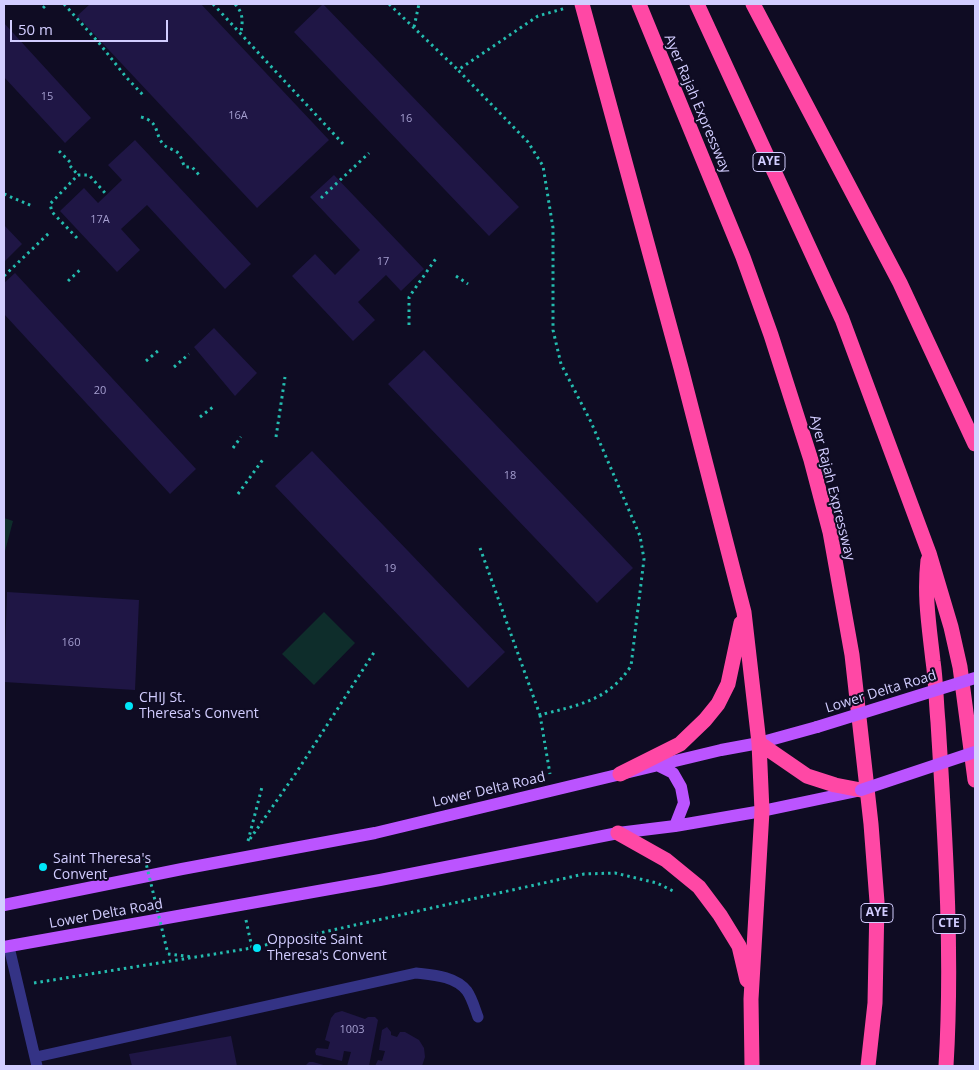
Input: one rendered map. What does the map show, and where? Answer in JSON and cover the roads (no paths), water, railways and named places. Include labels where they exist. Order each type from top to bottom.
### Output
[{"type":"highway","name":"Ayer Rajah Expressway","points":[[639,4],[746,265],[811,460],[830,532],[852,655],[871,824],[877,902],[875,1003],[868,1066]]},
{"type":"highway","name":"AYE","points":[[697,4],[842,319],[929,553],[952,627],[960,668],[975,780]]},
{"type":"highway","points":[[753,4],[900,282],[975,444]]},
{"type":"highway","points":[[577,5],[678,359],[744,612],[759,743],[762,811],[751,999],[752,1066]]},
{"type":"highway","name":"CTE","points":[[929,553],[925,585],[934,662],[948,891],[949,1018],[946,1066]]},
{"type":"highway","points":[[620,774],[680,744],[705,720],[718,704],[728,684],[744,612]]},
{"type":"highway","points":[[759,743],[807,776],[836,790],[861,790]]},
{"type":"highway","points":[[618,833],[666,860],[699,887],[720,915],[739,946],[751,999]]},
{"type":"highway","points":[[875,1003],[876,1066]]},
{"type":"main road","name":"Lower Delta Road","points":[[4,905],[375,833],[620,774],[759,743],[975,678]]},
{"type":"main road","points":[[861,790],[975,752]]},
{"type":"main road","points":[[659,766],[673,774],[681,787],[684,802],[675,826]]},
{"type":"main road","name":"Lower Delta Road","points":[[6,947],[380,880],[618,833],[675,826],[762,811],[836,790]]},
{"type":"lane","points":[[6,947],[18,986],[36,1061],[416,973],[441,976],[456,983],[467,991],[478,1017]]},
{"type":"place","name":"CHIJ St. Theresa's Convent","points":[[129,706]]},
{"type":"place","name":"Saint Theresa's Convent","points":[[43,867]]},
{"type":"place","name":"Opposite Saint Theresa's Convent","points":[[257,948]]}]
